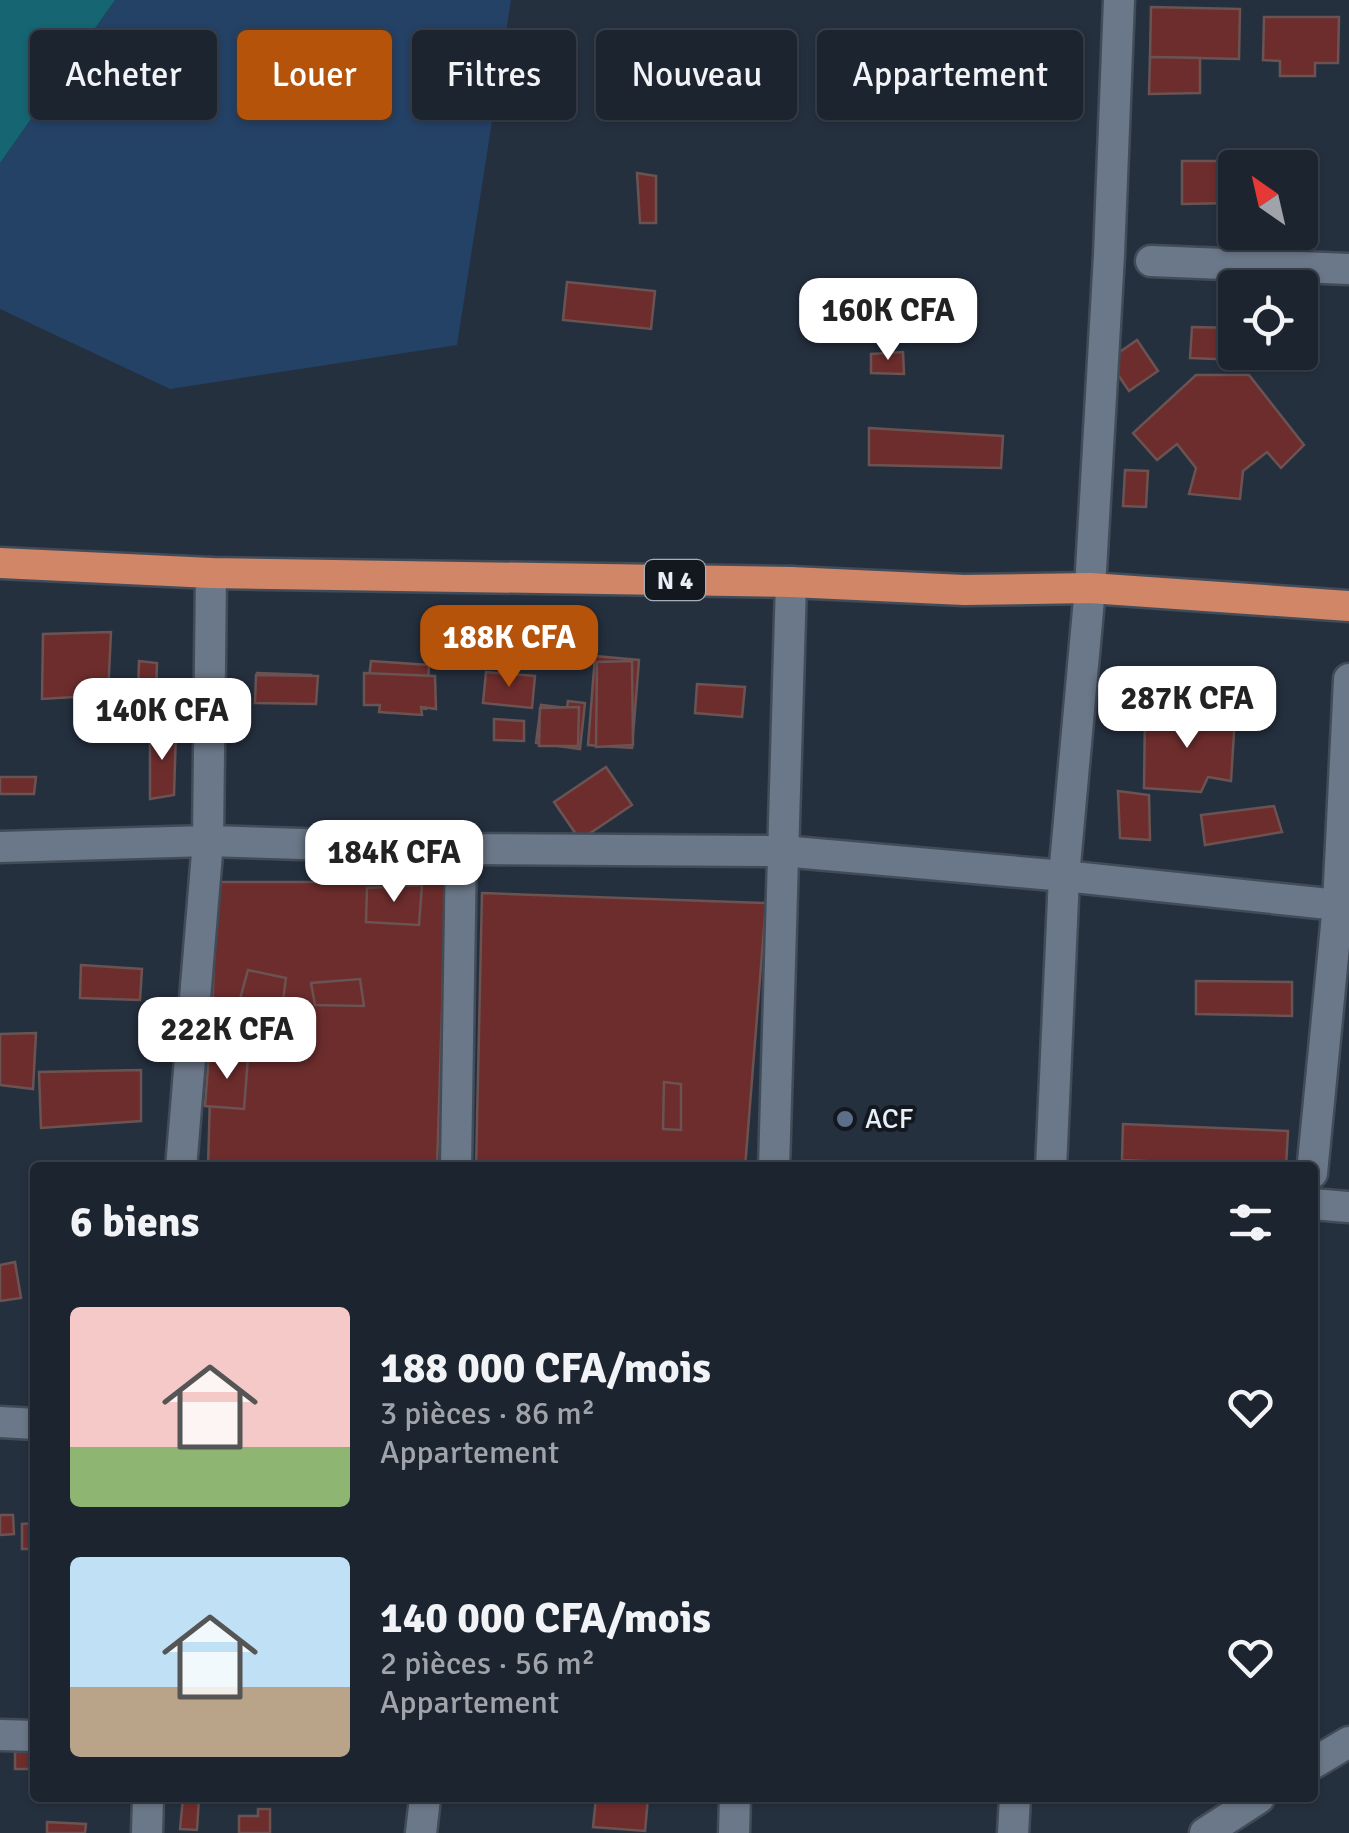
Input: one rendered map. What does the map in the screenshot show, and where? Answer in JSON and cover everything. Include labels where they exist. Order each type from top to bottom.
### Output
[{"type":"highway","name":"N 4","points":[[0,563],[211,573],[790,582],[964,590],[1090,588],[1349,606]]},
{"type":"street","points":[[1050,1162],[1064,876],[1090,588],[1119,0]]},
{"type":"street","points":[[1151,261],[1349,268]]},
{"type":"street","points":[[181,1162],[208,841],[211,573]]},
{"type":"street","points":[[774,1162],[790,582]]},
{"type":"street","points":[[1313,1162],[1344,907],[1349,679]]},
{"type":"street","points":[[0,847],[208,841],[461,849],[782,851],[1064,876],[1344,907]]},
{"type":"street","points":[[456,1162],[461,849]]},
{"type":"street","points":[[1318,1204],[1349,1207]]},
{"type":"street","points":[[0,1422],[30,1424]]},
{"type":"street","points":[[0,1735],[30,1736]]},
{"type":"street","points":[[1318,1760],[1349,1742]]},
{"type":"street","points":[[147,1833],[148,1802]]},
{"type":"street","points":[[422,1833],[424,1802]]},
{"type":"street","points":[[734,1833],[736,1802]]},
{"type":"street","points":[[1013,1833],[1015,1802]]},
{"type":"street","points":[[1218,1829],[1255,1802]]},
{"type":"shaded area","points":[[0,0],[115,0],[94,30],[30,30],[30,120],[0,163]]},
{"type":"shaded area","points":[[115,0],[511,0],[506,30],[412,30],[412,120],[492,120],[457,345],[170,389],[0,309],[0,163],[30,120],[217,120],[217,30],[94,30]]},
{"type":"building","points":[[1151,7],[1240,9],[1239,59],[1150,57]]},
{"type":"building","points":[[1264,17],[1339,17],[1338,63],[1315,63],[1315,76],[1280,76],[1280,61],[1263,60]]},
{"type":"building","points":[[1150,57],[1200,58],[1200,93],[1149,94]]},
{"type":"building","points":[[1182,161],[1218,161],[1218,203],[1182,204]]},
{"type":"building","points":[[637,173],[656,176],[656,223],[640,223]]},
{"type":"building","points":[[567,282],[655,291],[651,329],[563,320]]},
{"type":"building","points":[[1192,327],[1218,328],[1218,359],[1190,358]]},
{"type":"building","points":[[1137,340],[1158,371],[1129,391],[1108,360]]},
{"type":"building","points":[[903,352],[904,374],[871,373],[871,354]]},
{"type":"building","points":[[1196,375],[1249,375],[1304,445],[1281,468],[1267,452],[1243,471],[1240,499],[1189,494],[1196,468],[1177,444],[1157,460],[1133,433]]},
{"type":"building","points":[[869,428],[1003,436],[1001,468],[869,465]]},
{"type":"building","points":[[1125,470],[1148,471],[1146,507],[1123,506]]},
{"type":"building","points":[[111,632],[108,695],[42,699],[43,634]]},
{"type":"building","points":[[595,656],[639,660],[632,748],[588,745]]},
{"type":"building","points":[[139,661],[157,663],[156,694],[138,694]]},
{"type":"building","points":[[371,661],[429,665],[426,709],[366,703]]},
{"type":"building","points":[[632,661],[633,745],[596,747],[597,662]]},
{"type":"building","points":[[486,672],[535,676],[532,708],[483,703]]},
{"type":"building","points":[[257,673],[311,675],[311,699],[257,696]]},
{"type":"building","points":[[364,673],[435,676],[436,709],[421,707],[422,715],[379,712],[380,705],[364,705]]},
{"type":"building","points":[[256,675],[318,676],[316,704],[255,703]]},
{"type":"building","points":[[697,684],[745,687],[742,717],[695,713]]},
{"type":"building","points":[[568,701],[585,703],[580,749],[536,743],[541,705],[567,708]]},
{"type":"building","points":[[579,707],[578,746],[539,746],[540,708]]},
{"type":"building","points":[[1145,712],[1235,717],[1231,781],[1208,777],[1201,792],[1144,788]]},
{"type":"building","points":[[494,719],[524,721],[524,741],[494,740]]},
{"type":"building","points":[[150,728],[176,731],[174,795],[150,799]]},
{"type":"building","points":[[606,767],[632,805],[580,840],[554,802]]},
{"type":"building","points":[[0,777],[36,777],[34,794],[0,794]]},
{"type":"building","points":[[1118,791],[1149,795],[1150,840],[1120,838]]},
{"type":"building","points":[[1274,806],[1282,832],[1205,845],[1201,815]]},
{"type":"building","points":[[216,882],[446,882],[437,1162],[208,1162]]},
{"type":"building","points":[[422,885],[419,925],[366,922],[367,888]]},
{"type":"building","points":[[482,893],[766,903],[745,1162],[476,1162]]},
{"type":"building","points":[[81,965],[142,969],[140,1000],[80,998]]},
{"type":"building","points":[[248,970],[286,978],[282,1008],[238,1006]]},
{"type":"building","points":[[360,979],[364,1006],[315,1005],[311,983]]},
{"type":"building","points":[[1196,981],[1292,982],[1292,1016],[1196,1014]]},
{"type":"building","points":[[36,1033],[33,1089],[0,1085],[0,1034]]},
{"type":"building","points":[[209,1054],[248,1057],[244,1109],[205,1106]]},
{"type":"building","points":[[141,1070],[141,1121],[41,1128],[39,1072]]},
{"type":"building","points":[[664,1082],[681,1084],[681,1130],[663,1129]]},
{"type":"building","points":[[1123,1124],[1288,1131],[1286,1162],[1122,1160]]},
{"type":"building","points":[[15,1262],[21,1298],[0,1301],[0,1265]]},
{"type":"building","points":[[0,1515],[13,1515],[14,1534],[0,1535]]},
{"type":"building","points":[[30,1523],[30,1549],[22,1549],[22,1524]]},
{"type":"building","points":[[15,1751],[30,1751],[30,1769],[15,1769]]},
{"type":"building","points":[[183,1802],[199,1802],[197,1830],[180,1829]]},
{"type":"building","points":[[596,1802],[648,1802],[645,1831],[593,1827]]},
{"type":"building","points":[[258,1809],[270,1809],[270,1833],[239,1833],[239,1816],[258,1816]]},
{"type":"building","points":[[47,1822],[86,1824],[85,1833],[47,1833]]},
{"type":"place","name":"ACF","points":[[845,1119]]}]
